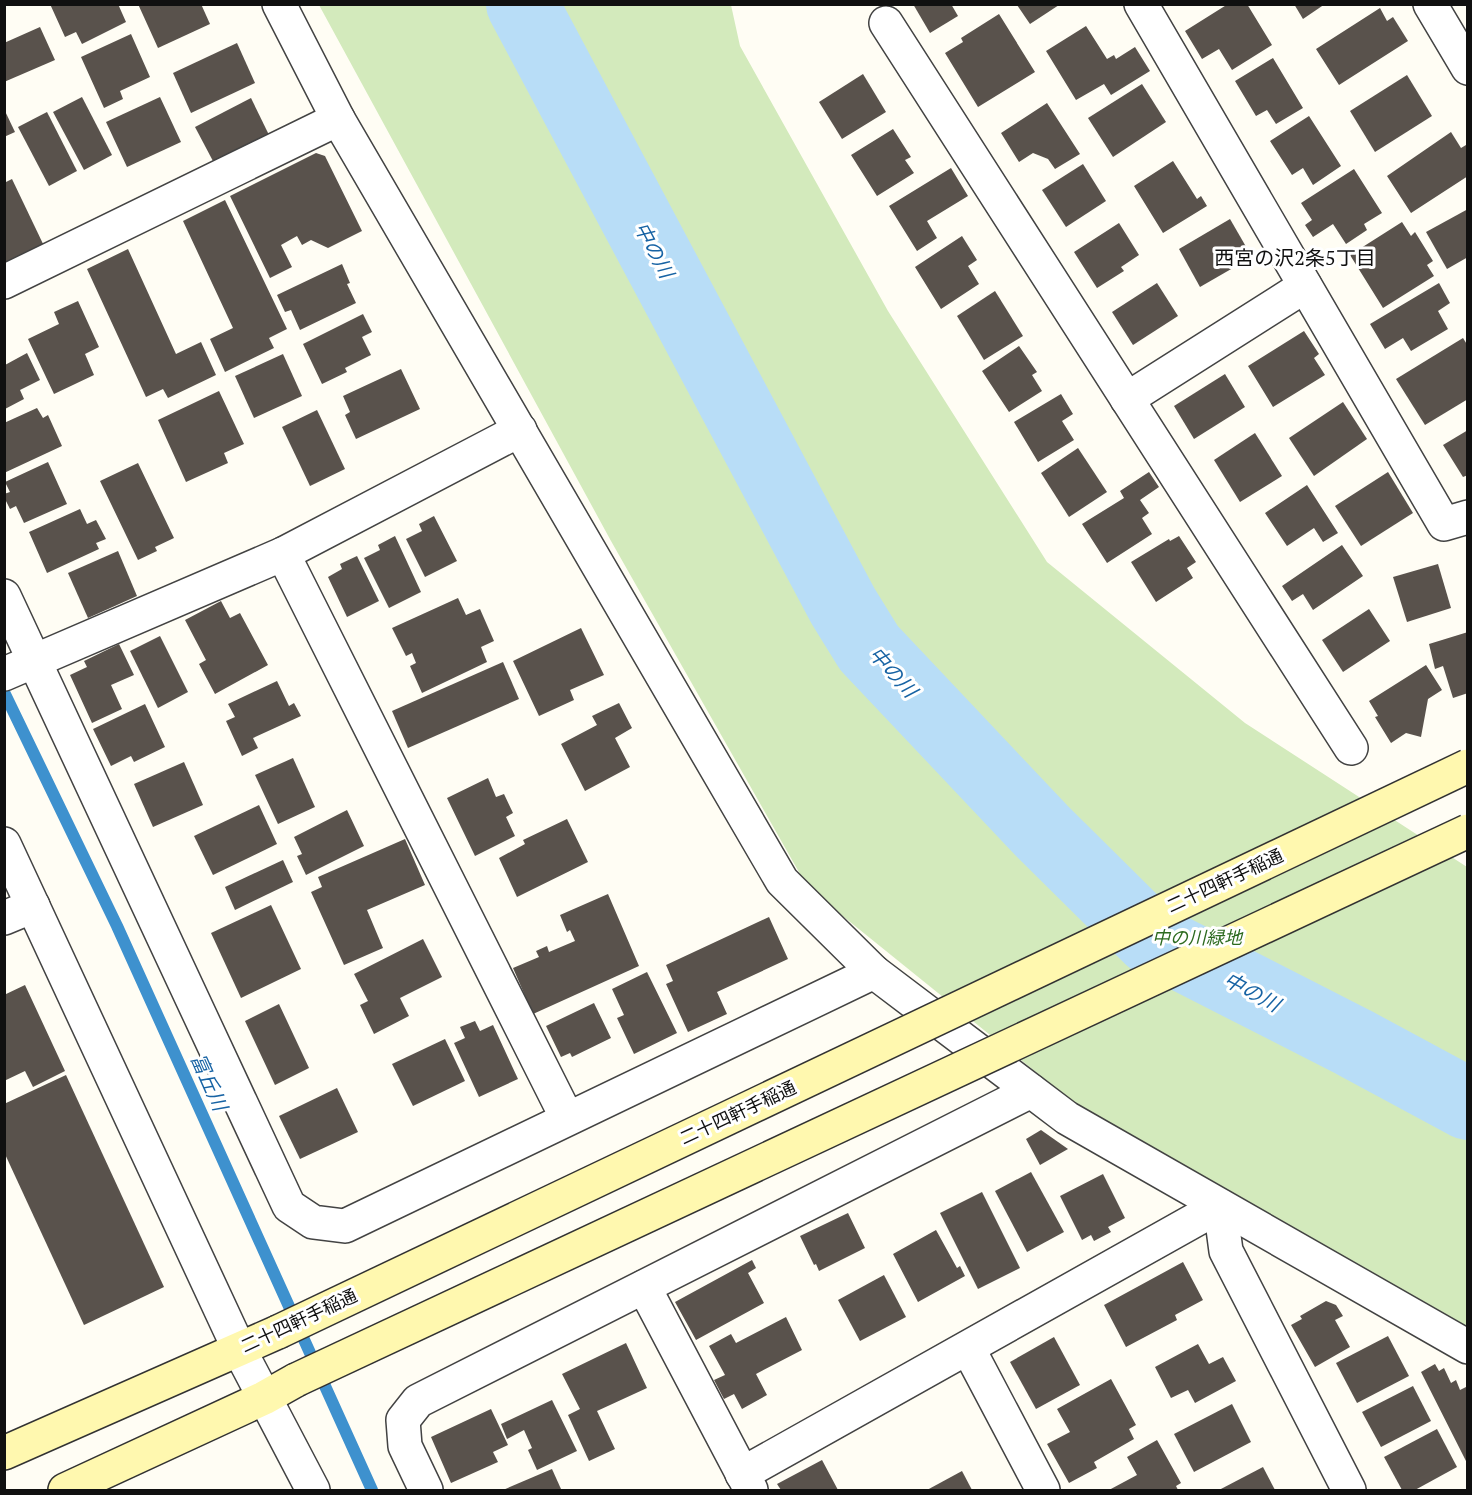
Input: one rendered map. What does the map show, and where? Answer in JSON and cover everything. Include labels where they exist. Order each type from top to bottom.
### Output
[{"type":"street","points":[[279,4],[338,119],[782,881],[874,972],[1067,1118],[1467,1347]]},
{"type":"street","points":[[1141,4],[1444,524],[1467,517]]},
{"type":"street","points":[[1430,4],[1467,68]]},
{"type":"street","points":[[886,23],[1351,748]]},
{"type":"street","points":[[4,282],[338,119]]},
{"type":"street","points":[[1127,399],[1305,286]]},
{"type":"street","points":[[18,667],[283,554],[520,430]]},
{"type":"street","points":[[283,554],[567,1118]]},
{"type":"street","points":[[4,596],[18,667],[289,1206],[314,1222],[345,1226],[874,972]]},
{"type":"street","name":"二十四軒手稲通","points":[[4,1453],[278,1332],[1467,766]]},
{"type":"street","points":[[65,1491],[264,1398],[296,1380],[1467,831]]},
{"type":"street","points":[[4,844],[19,912],[313,1491]]},
{"type":"street","points":[[426,1491],[405,1446],[403,1420],[418,1401],[1031,1091]]},
{"type":"street","points":[[644,1287],[747,1482],[968,1348],[1220,1206]]},
{"type":"street","points":[[1220,1206],[1226,1251],[1349,1491]]},
{"type":"street","points":[[968,1348],[1043,1491]]},
{"type":"green space","name":"中の川緑地","points":[[319,5],[731,5],[740,46],[888,311],[1047,562],[1245,723],[1467,867],[1467,1330],[1078,1106],[808,888],[611,541]]},
{"type":"building","points":[[50,4],[118,4],[126,22],[82,44],[76,32],[65,37]]},
{"type":"building","points":[[138,4],[201,4],[210,24],[158,48]]},
{"type":"building","points":[[913,4],[951,4],[958,16],[930,33]]},
{"type":"building","points":[[1228,4],[1247,4],[1272,45],[1232,70],[1219,49],[1202,59],[1185,31]]},
{"type":"building","points":[[1294,4],[1325,4],[1303,19]]},
{"type":"building","points":[[1017,5],[1059,5],[1030,24]]},
{"type":"building","points":[[1380,8],[1387,21],[1393,17],[1408,41],[1339,85],[1316,49]]},
{"type":"building","points":[[999,14],[1035,72],[978,107],[945,53],[963,42],[961,38]]},
{"type":"building","points":[[1086,26],[1107,59],[1114,55],[1116,59],[1135,47],[1150,71],[1111,95],[1104,84],[1076,100],[1046,51]]},
{"type":"building","points":[[40,27],[55,60],[4,82],[4,43]]},
{"type":"building","points":[[131,34],[150,77],[120,91],[123,99],[104,108],[81,57]]},
{"type":"building","points":[[237,43],[255,83],[191,113],[173,73]]},
{"type":"building","points":[[1273,58],[1303,108],[1276,124],[1267,110],[1256,116],[1235,81]]},
{"type":"building","points":[[863,74],[886,112],[842,139],[819,102]]},
{"type":"building","points":[[1407,75],[1432,116],[1375,152],[1350,111]]},
{"type":"building","points":[[1142,84],[1166,122],[1113,157],[1088,118]]},
{"type":"building","points":[[82,97],[112,155],[84,170],[53,112]]},
{"type":"building","points":[[160,97],[181,142],[127,167],[106,122]]},
{"type":"building","points":[[251,98],[269,135],[214,163],[195,127]]},
{"type":"building","points":[[1047,103],[1080,154],[1055,169],[1048,159],[1033,153],[1019,162],[1001,133]]},
{"type":"building","points":[[4,109],[15,132],[4,137]]},
{"type":"building","points":[[47,112],[77,171],[49,186],[18,127]]},
{"type":"building","points":[[1309,116],[1341,166],[1313,185],[1303,168],[1292,175],[1270,141]]},
{"type":"building","points":[[893,129],[911,157],[905,160],[914,173],[877,196],[851,155]]},
{"type":"building","points":[[1451,132],[1461,148],[1466,145],[1468,147],[1468,176],[1411,213],[1387,176]]},
{"type":"building","points":[[316,153],[325,156],[362,231],[328,248],[311,240],[302,245],[297,236],[281,245],[292,267],[270,278],[230,196]]},
{"type":"building","points":[[1173,161],[1197,199],[1201,196],[1207,206],[1163,233],[1134,186]]},
{"type":"building","points":[[1083,164],[1106,201],[1066,227],[1042,190]]},
{"type":"building","points":[[951,168],[968,196],[927,221],[937,238],[917,251],[889,206]]},
{"type":"building","points":[[1354,169],[1382,213],[1364,224],[1367,230],[1346,244],[1333,224],[1313,237],[1305,225],[1312,220],[1301,203]]},
{"type":"building","points":[[12,179],[45,248],[4,268],[4,183]]},
{"type":"building","points":[[225,200],[287,329],[269,338],[274,348],[225,372],[210,339],[233,328],[183,221]]},
{"type":"building","points":[[1468,209],[1468,257],[1447,269],[1426,232]]},
{"type":"building","points":[[1230,219],[1252,257],[1200,287],[1179,249]]},
{"type":"building","points":[[1402,222],[1411,236],[1415,232],[1433,261],[1427,265],[1434,276],[1383,308],[1350,255]]},
{"type":"building","points":[[1119,223],[1139,255],[1121,267],[1124,271],[1097,288],[1074,252]]},
{"type":"building","points":[[962,236],[977,260],[968,266],[979,284],[941,309],[915,267]]},
{"type":"building","points":[[128,249],[176,354],[201,342],[216,375],[168,398],[163,389],[146,397],[87,269]]},
{"type":"building","points":[[342,264],[350,283],[347,284],[356,303],[300,330],[291,310],[285,312],[277,295]]},
{"type":"building","points":[[1157,283],[1178,316],[1133,345],[1112,312]]},
{"type":"building","points":[[1439,283],[1450,303],[1438,311],[1448,329],[1411,351],[1403,338],[1385,349],[1370,324]]},
{"type":"building","points":[[995,291],[1023,336],[984,360],[957,316]]},
{"type":"building","points":[[78,301],[99,347],[85,354],[94,375],[54,394],[28,339],[59,324],[54,312]]},
{"type":"building","points":[[363,314],[372,332],[362,337],[371,355],[345,368],[347,372],[322,384],[303,344]]},
{"type":"building","points":[[1304,331],[1319,354],[1314,358],[1325,375],[1273,407],[1248,366]]},
{"type":"building","points":[[1463,338],[1468,346],[1468,399],[1425,425],[1396,379]]},
{"type":"building","points":[[1019,346],[1037,372],[1032,375],[1042,391],[1009,412],[982,371]]},
{"type":"building","points":[[27,353],[40,380],[20,390],[24,399],[5,409],[5,365]]},
{"type":"building","points":[[283,354],[302,396],[254,418],[235,376]]},
{"type":"building","points":[[401,369],[420,409],[356,439],[345,415],[350,412],[343,396]]},
{"type":"building","points":[[1225,374],[1245,407],[1194,439],[1174,406]]},
{"type":"building","points":[[219,391],[244,444],[224,453],[228,463],[186,482],[158,420]]},
{"type":"building","points":[[1061,394],[1073,414],[1062,421],[1074,440],[1038,462],[1014,422]]},
{"type":"building","points":[[1343,402],[1367,439],[1314,476],[1289,438]]},
{"type":"building","points":[[37,408],[43,418],[48,415],[62,446],[4,473],[4,423]]},
{"type":"building","points":[[317,410],[345,469],[310,486],[282,427]]},
{"type":"building","points":[[1468,430],[1468,475],[1463,477],[1443,445]]},
{"type":"building","points":[[1255,433],[1282,476],[1240,502],[1214,460]]},
{"type":"building","points":[[1078,448],[1107,492],[1069,517],[1041,473]]},
{"type":"building","points":[[48,462],[67,504],[24,523],[16,506],[10,509],[4,497],[4,494],[10,492],[5,482]]},
{"type":"building","points":[[138,463],[174,538],[155,547],[157,551],[138,560],[100,481]]},
{"type":"building","points":[[1149,472],[1159,487],[1140,500],[1149,513],[1142,518],[1152,534],[1107,563],[1082,524],[1124,498],[1120,491]]},
{"type":"building","points":[[1388,472],[1413,513],[1361,546],[1335,506]]},
{"type":"building","points":[[1307,485],[1338,533],[1323,542],[1314,528],[1287,546],[1265,513]]},
{"type":"building","points":[[80,509],[87,524],[96,520],[106,539],[96,543],[99,549],[47,573],[29,532]]},
{"type":"building","points":[[434,516],[457,561],[425,577],[406,539],[422,531],[419,524]]},
{"type":"building","points":[[395,536],[421,592],[389,608],[364,558],[380,550],[378,545]]},
{"type":"building","points":[[1179,536],[1196,562],[1187,568],[1193,578],[1156,602],[1131,562],[1169,539],[1170,541]]},
{"type":"building","points":[[1342,545],[1363,576],[1313,610],[1303,594],[1292,601],[1282,586]]},
{"type":"building","points":[[118,551],[137,596],[88,618],[68,573]]},
{"type":"building","points":[[357,556],[379,601],[347,617],[328,577],[342,569],[340,564]]},
{"type":"building","points":[[1438,564],[1451,608],[1407,622],[1393,577]]},
{"type":"building","points":[[458,598],[466,615],[480,609],[494,641],[481,647],[487,662],[422,693],[410,666],[416,663],[412,653],[406,656],[392,628]]},
{"type":"building","points":[[221,601],[230,618],[240,613],[268,665],[215,694],[199,664],[206,660],[185,620]]},
{"type":"building","points":[[1369,609],[1390,641],[1343,672],[1322,640]]},
{"type":"building","points":[[581,628],[604,675],[570,690],[574,700],[539,716],[513,661]]},
{"type":"building","points":[[1468,632],[1468,693],[1453,698],[1443,666],[1435,669],[1429,644]]},
{"type":"building","points":[[160,636],[188,692],[158,708],[130,651]]},
{"type":"building","points":[[119,644],[134,675],[111,685],[122,709],[92,723],[70,675],[87,667],[84,661]]},
{"type":"building","points":[[503,662],[519,699],[408,748],[392,711]]},
{"type":"building","points":[[1426,665],[1442,690],[1428,699],[1421,737],[1406,733],[1391,743],[1375,717],[1378,716],[1369,701]]},
{"type":"building","points":[[277,681],[289,706],[294,703],[301,716],[253,738],[258,748],[242,756],[226,721],[235,717],[228,704]]},
{"type":"building","points":[[619,703],[632,728],[615,738],[630,767],[585,791],[561,744],[597,725],[592,716]]},
{"type":"building","points":[[145,704],[165,747],[134,762],[131,756],[111,766],[93,729]]},
{"type":"building","points":[[293,758],[315,807],[278,824],[255,775]]},
{"type":"building","points":[[184,762],[203,805],[153,827],[134,784]]},
{"type":"building","points":[[488,778],[496,797],[504,794],[513,813],[506,817],[515,836],[475,856],[447,798]]},
{"type":"building","points":[[259,805],[277,844],[213,875],[194,836]]},
{"type":"building","points":[[347,810],[364,846],[306,875],[297,856],[302,854],[294,837]]},
{"type":"building","points":[[567,819],[588,862],[517,897],[499,858],[525,844],[523,840]]},
{"type":"building","points":[[405,839],[425,885],[367,910],[383,948],[344,965],[311,892],[322,887],[318,877]]},
{"type":"building","points":[[283,860],[293,882],[235,910],[225,887]]},
{"type":"building","points":[[608,894],[639,966],[533,1014],[513,968],[539,957],[536,951],[547,946],[549,952],[575,941],[570,930],[567,932],[560,915]]},
{"type":"building","points":[[271,905],[301,969],[241,998],[211,933]]},
{"type":"building","points":[[769,917],[788,959],[717,992],[727,1014],[688,1032],[666,984],[673,981],[666,965]]},
{"type":"building","points":[[423,939],[442,977],[400,998],[409,1016],[374,1034],[360,1005],[368,1001],[354,974]]},
{"type":"building","points":[[647,972],[677,1033],[634,1054],[617,1018],[624,1015],[612,989]]},
{"type":"building","points":[[25,985],[65,1071],[33,1087],[25,1071],[4,1081],[4,995]]},
{"type":"building","points":[[594,1003],[611,1038],[572,1057],[570,1053],[561,1057],[546,1026]]},
{"type":"building","points":[[279,1004],[309,1068],[275,1085],[245,1021]]},
{"type":"building","points":[[475,1021],[480,1031],[493,1025],[518,1079],[479,1097],[454,1043],[465,1038],[460,1027]]},
{"type":"building","points":[[445,1039],[465,1081],[413,1106],[392,1064]]},
{"type":"building","points":[[66,1075],[164,1287],[84,1325],[4,1152],[4,1104]]},
{"type":"building","points":[[337,1088],[358,1132],[300,1159],[279,1116]]},
{"type":"building","points":[[1041,1130],[1068,1149],[1040,1165],[1026,1139]]},
{"type":"building","points":[[1031,1172],[1064,1232],[1027,1252],[995,1191]]},
{"type":"building","points":[[1103,1174],[1125,1218],[1108,1227],[1111,1232],[1094,1241],[1091,1235],[1082,1240],[1060,1196]]},
{"type":"building","points":[[982,1192],[1020,1268],[978,1289],[940,1213]]},
{"type":"building","points":[[848,1213],[865,1248],[819,1271],[800,1236]]},
{"type":"building","points":[[936,1230],[957,1268],[960,1266],[965,1276],[918,1302],[893,1254]]},
{"type":"building","points":[[752,1260],[756,1268],[748,1273],[764,1303],[696,1340],[675,1302]]},
{"type":"building","points":[[1183,1262],[1203,1300],[1175,1315],[1177,1320],[1126,1347],[1104,1305]]},
{"type":"building","points":[[884,1275],[906,1317],[860,1341],[838,1300]]},
{"type":"building","points":[[1326,1301],[1336,1305],[1343,1316],[1335,1320],[1350,1347],[1315,1367],[1291,1325],[1302,1319],[1300,1316]]},
{"type":"building","points":[[786,1317],[802,1350],[756,1374],[767,1395],[742,1409],[734,1394],[724,1399],[714,1380],[725,1375],[709,1346],[731,1334],[736,1343]]},
{"type":"building","points":[[1388,1336],[1409,1376],[1357,1403],[1336,1363]]},
{"type":"building","points":[[1054,1337],[1080,1385],[1036,1409],[1010,1362]]},
{"type":"building","points":[[626,1343],[647,1388],[597,1411],[615,1449],[589,1461],[568,1415],[580,1409],[562,1374]]},
{"type":"building","points":[[1198,1344],[1209,1364],[1223,1357],[1236,1381],[1195,1403],[1188,1390],[1171,1398],[1155,1367]]},
{"type":"building","points":[[1435,1364],[1439,1371],[1444,1368],[1451,1383],[1456,1380],[1460,1390],[1468,1386],[1468,1465],[1421,1372]]},
{"type":"building","points":[[1111,1379],[1136,1425],[1129,1429],[1134,1439],[1094,1462],[1097,1468],[1069,1483],[1047,1444],[1070,1432],[1057,1409]]},
{"type":"building","points":[[1413,1386],[1431,1421],[1381,1447],[1362,1412]]},
{"type":"building","points":[[552,1400],[577,1451],[537,1470],[528,1450],[532,1448],[524,1430],[507,1439],[501,1424]]},
{"type":"building","points":[[1232,1404],[1251,1442],[1194,1472],[1174,1434]]},
{"type":"building","points":[[491,1409],[508,1445],[493,1452],[498,1462],[451,1483],[431,1437]]},
{"type":"building","points":[[1437,1429],[1457,1467],[1415,1490],[1402,1490],[1384,1457]]},
{"type":"building","points":[[1157,1440],[1181,1483],[1176,1486],[1178,1490],[1109,1490],[1137,1475],[1127,1457]]},
{"type":"building","points":[[822,1460],[838,1490],[781,1490],[777,1484]]},
{"type":"building","points":[[1263,1467],[1275,1490],[1219,1490]]},
{"type":"building","points":[[552,1469],[561,1489],[503,1490]]},
{"type":"building","points":[[962,1471],[972,1490],[927,1490]]},
{"type":"waterway","name":"中の川","points":[[522,4],[843,606],[869,648],[1041,830],[1151,939],[1353,1042],[1468,1104]]},
{"type":"waterway","name":"富丘川","points":[[4,692],[117,926],[372,1490]]},
{"type":"district","name":"西宮の沢2条5丁目","points":[[1295,258]]}]
